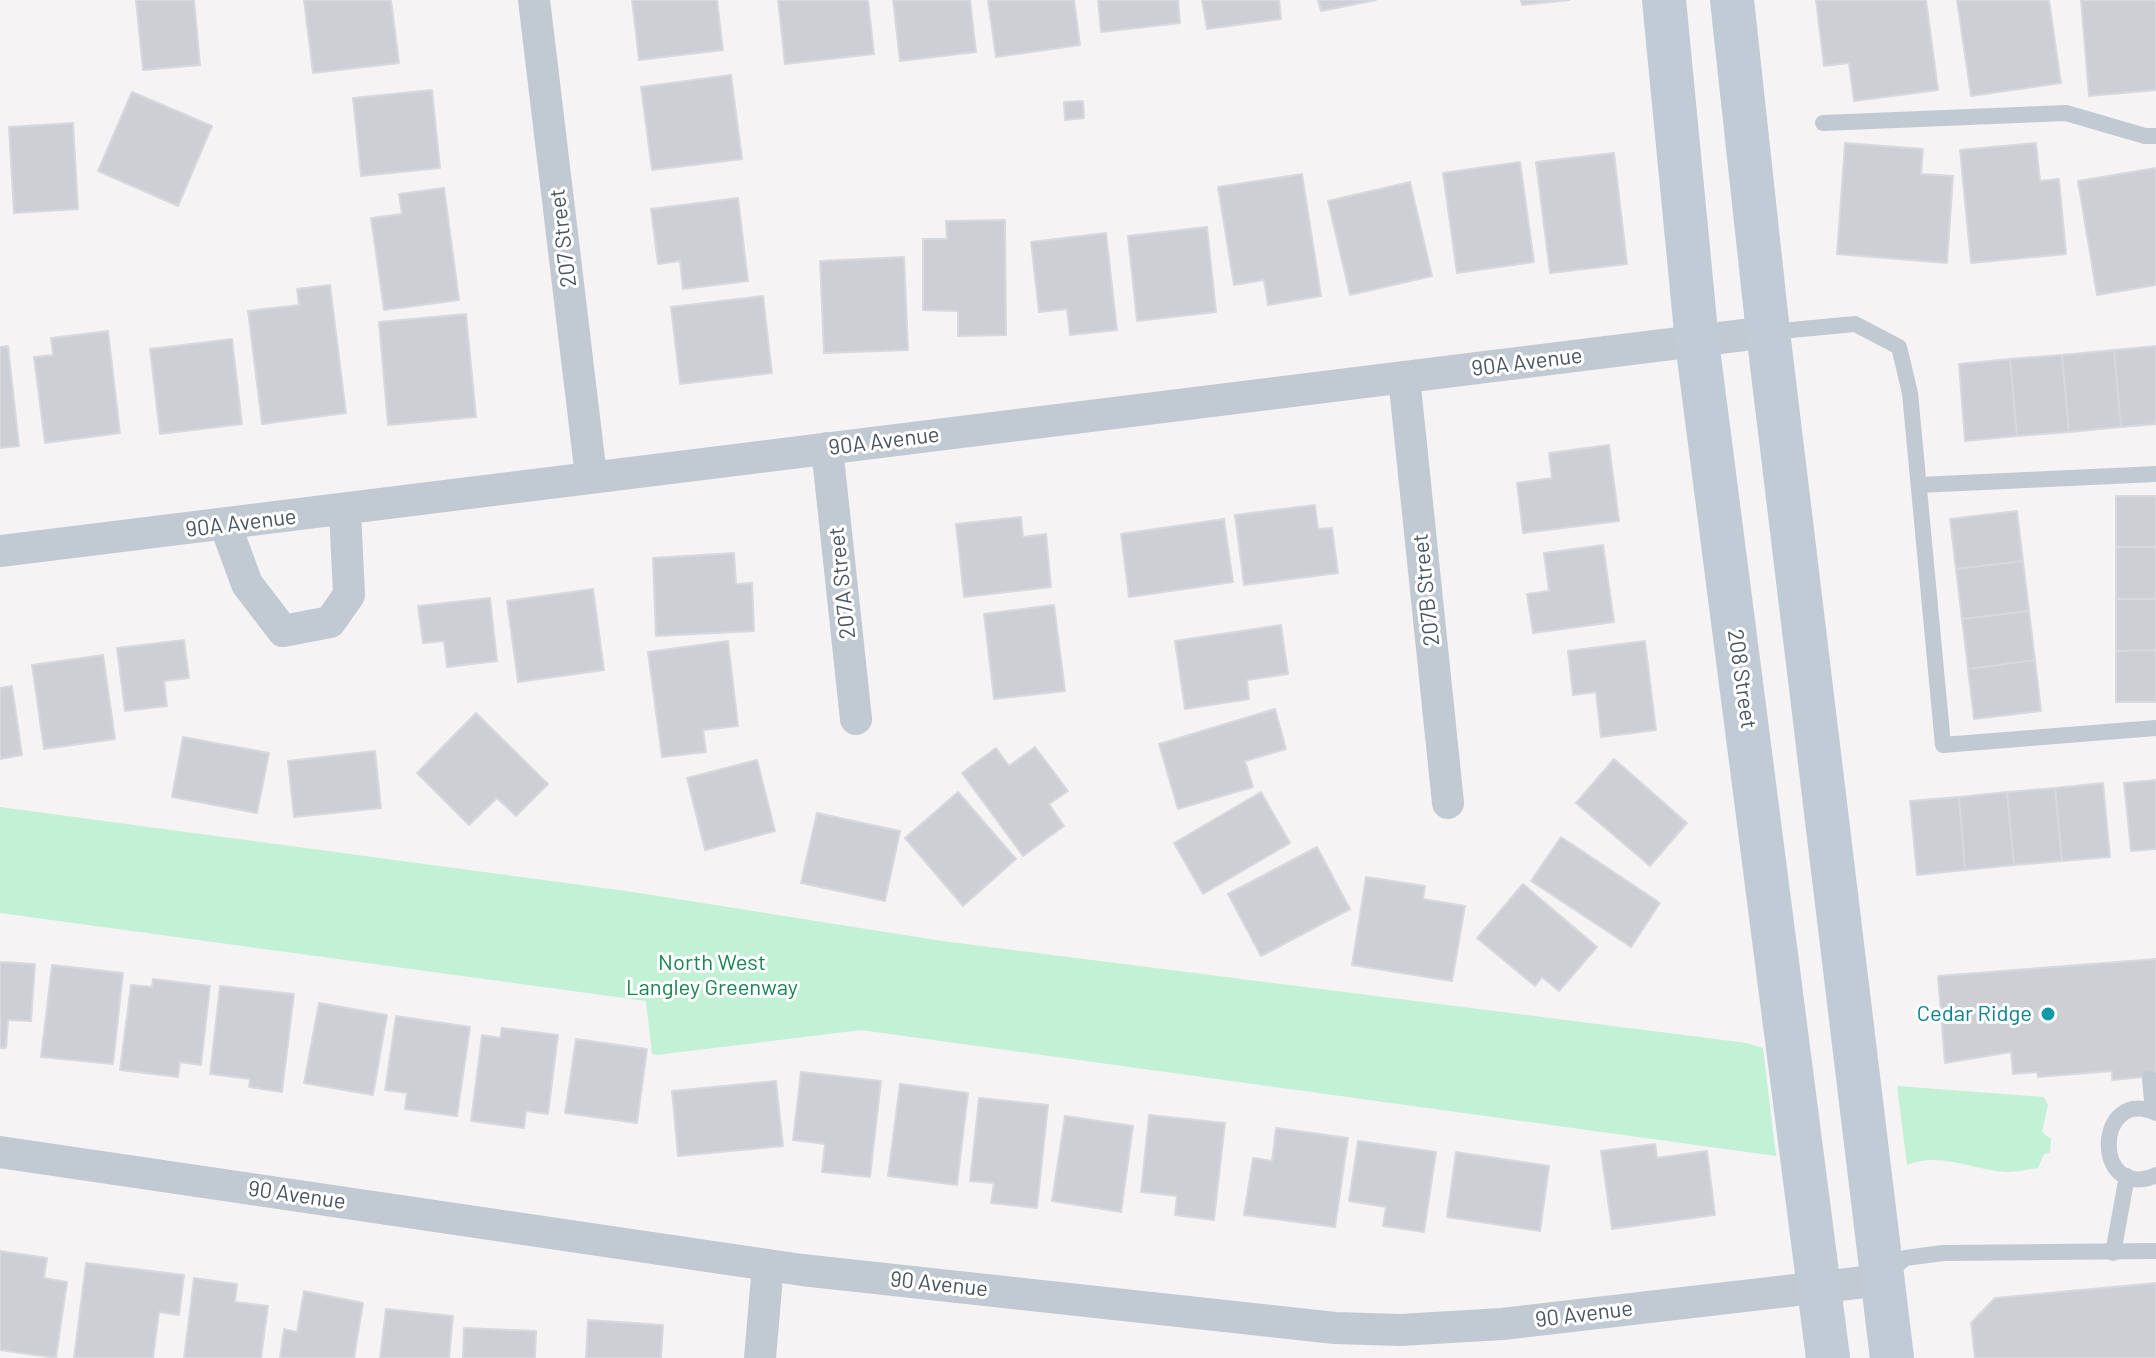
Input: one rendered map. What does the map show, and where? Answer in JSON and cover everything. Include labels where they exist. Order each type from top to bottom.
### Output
[{"type":"main road","name":"208 Street","points":[[1664,0],[1697,342],[1828,1358]]},
{"type":"main road","points":[[1732,0],[1768,332],[1892,1358]]},
{"type":"street","name":"207 Street","points":[[534,0],[591,476]]},
{"type":"street","name":"90A Avenue","points":[[0,551],[345,511],[591,476],[1768,332]]},
{"type":"street","name":"207B Street","points":[[1404,377],[1448,803]]},
{"type":"street","name":"207A Street","points":[[827,448],[856,719]]},
{"type":"street","points":[[225,524],[247,584],[283,631],[330,622],[349,595],[345,511]]},
{"type":"street","name":"90 Avenue","points":[[0,1152],[768,1265],[1319,1326],[1400,1330],[1502,1324],[1882,1280]]},
{"type":"street","points":[[760,1358],[768,1265]]},
{"type":"lane","points":[[1823,123],[2066,113],[2145,136],[2156,136]]},
{"type":"lane","points":[[1768,332],[1855,324],[1899,347],[1910,393],[1943,745],[2156,728]]},
{"type":"lane","points":[[1919,485],[2156,474]]},
{"type":"lane","points":[[2150,1079],[2154,1112],[2127,1112],[2111,1128],[2107,1150],[2118,1170],[2127,1176],[2139,1179],[2156,1175]]},
{"type":"lane","points":[[2113,1253],[2127,1176]]},
{"type":"lane","points":[[1882,1280],[1905,1258],[1943,1253],[2156,1251]]},
{"type":"green space","name":"North West Langley Greenway","points":[[0,807],[633,892],[942,941],[1747,1043],[1763,1048],[1776,1156],[861,1030],[657,1055],[652,1054],[646,1001],[0,913]]},
{"type":"green space","points":[[1897,1086],[2044,1097],[2048,1105],[2042,1132],[2051,1139],[2050,1153],[2044,1154],[2038,1168],[2011,1172],[1932,1160],[1907,1165]]},
{"type":"building","points":[[136,0],[194,0],[200,65],[143,70]]},
{"type":"building","points":[[304,0],[391,0],[399,63],[313,73]]},
{"type":"building","points":[[632,0],[717,0],[723,50],[639,60]]},
{"type":"building","points":[[778,0],[868,0],[874,54],[785,64]]},
{"type":"building","points":[[893,0],[970,0],[976,52],[900,61]]},
{"type":"building","points":[[988,0],[1074,0],[1080,45],[996,57]]},
{"type":"building","points":[[1098,0],[1178,0],[1180,23],[1101,32]]},
{"type":"building","points":[[1202,0],[1279,0],[1281,19],[1207,29]]},
{"type":"building","points":[[1318,0],[1376,0],[1321,11]]},
{"type":"building","points":[[1521,0],[1569,0],[1522,5]]},
{"type":"building","points":[[1816,0],[1926,0],[1938,90],[1854,101],[1849,63],[1824,66]]},
{"type":"building","points":[[1957,0],[2049,0],[2061,83],[1971,96]]},
{"type":"building","points":[[2081,0],[2156,0],[2156,90],[2089,96]]},
{"type":"building","points":[[731,75],[742,159],[652,170],[641,87]]},
{"type":"building","points":[[432,90],[440,168],[361,176],[353,98]]},
{"type":"building","points":[[132,92],[212,126],[178,206],[98,171]]},
{"type":"building","points":[[1083,101],[1084,118],[1065,120],[1064,102]]},
{"type":"building","points":[[73,123],[78,209],[14,213],[9,127]]},
{"type":"building","points":[[1845,143],[1923,149],[1921,174],[1953,176],[1947,263],[1837,254]]},
{"type":"building","points":[[2036,143],[2040,181],[2059,179],[2066,254],[1971,263],[1960,150]]},
{"type":"building","points":[[1614,153],[1627,264],[1550,273],[1536,162]]},
{"type":"building","points":[[1520,162],[1534,262],[1457,273],[1443,173]]},
{"type":"building","points":[[2156,168],[2156,285],[2097,295],[2078,181]]},
{"type":"building","points":[[1302,174],[1321,296],[1268,305],[1264,280],[1234,285],[1218,187]]},
{"type":"building","points":[[1410,182],[1432,276],[1350,295],[1328,201]]},
{"type":"building","points":[[444,188],[459,300],[384,310],[371,218],[402,214],[399,194]]},
{"type":"building","points":[[738,198],[748,281],[683,289],[680,261],[658,264],[651,209]]},
{"type":"building","points":[[1005,220],[1006,335],[958,336],[958,311],[923,310],[923,239],[947,239],[946,221]]},
{"type":"building","points":[[1207,227],[1216,312],[1137,321],[1128,236]]},
{"type":"building","points":[[1106,233],[1117,330],[1070,335],[1067,309],[1039,312],[1031,242]]},
{"type":"building","points":[[904,257],[908,350],[824,353],[820,261]]},
{"type":"building","points":[[330,285],[346,413],[262,424],[248,311],[299,305],[297,289]]},
{"type":"building","points":[[763,296],[772,373],[680,384],[671,307]]},
{"type":"building","points":[[466,314],[476,417],[388,425],[379,322]]},
{"type":"building","points":[[108,331],[120,433],[45,443],[34,357],[53,355],[51,338]]},
{"type":"building","points":[[232,339],[242,424],[160,434],[150,349]]},
{"type":"building","points":[[8,346],[19,446],[0,448],[0,347]]},
{"type":"building","points":[[2156,346],[2156,424],[2121,427],[2114,350]]},
{"type":"building","points":[[2114,350],[2121,427],[2069,432],[2062,355]]},
{"type":"building","points":[[2062,355],[2069,432],[2017,436],[2010,359]]},
{"type":"building","points":[[2010,359],[2017,436],[1965,441],[1959,364]]},
{"type":"building","points":[[1609,445],[1619,521],[1523,533],[1517,483],[1552,478],[1549,453]]},
{"type":"building","points":[[2116,496],[2156,496],[2156,547],[2116,547]]},
{"type":"building","points":[[1315,505],[1318,529],[1332,528],[1338,573],[1244,585],[1235,515]]},
{"type":"building","points":[[2017,511],[2023,561],[1956,569],[1950,519]]},
{"type":"building","points":[[1021,517],[1023,537],[1046,534],[1051,587],[964,597],[956,524]]},
{"type":"building","points":[[1224,519],[1233,582],[1129,597],[1121,534]]},
{"type":"building","points":[[1603,545],[1614,622],[1533,633],[1527,594],[1549,591],[1544,553]]},
{"type":"building","points":[[2116,547],[2156,547],[2156,599],[2116,599]]},
{"type":"building","points":[[734,553],[736,584],[752,583],[754,631],[656,636],[653,558]]},
{"type":"building","points":[[2023,561],[2029,611],[1962,619],[1956,569]]},
{"type":"building","points":[[593,589],[604,670],[518,682],[507,601]]},
{"type":"building","points":[[490,598],[497,661],[447,667],[444,641],[423,643],[418,606]]},
{"type":"building","points":[[2116,599],[2156,599],[2156,650],[2116,651]]},
{"type":"building","points":[[1054,605],[1065,691],[994,699],[984,614]]},
{"type":"building","points":[[2029,611],[2035,660],[1968,669],[1962,619]]},
{"type":"building","points":[[1281,625],[1288,674],[1247,680],[1249,699],[1185,709],[1175,641]]},
{"type":"building","points":[[184,640],[189,678],[164,681],[167,706],[125,711],[117,648]]},
{"type":"building","points":[[728,641],[738,726],[703,730],[706,752],[662,757],[648,652]]},
{"type":"building","points":[[1645,641],[1656,730],[1601,737],[1596,692],[1573,695],[1568,651]]},
{"type":"building","points":[[2156,650],[2156,702],[2116,702],[2116,651]]},
{"type":"building","points":[[103,655],[115,739],[44,749],[32,665]]},
{"type":"building","points":[[2035,660],[2041,711],[1974,719],[1968,669]]},
{"type":"building","points":[[12,686],[22,755],[0,759],[0,688]]},
{"type":"building","points":[[1275,709],[1286,749],[1245,761],[1253,787],[1178,809],[1159,744]]},
{"type":"building","points":[[476,713],[548,784],[516,816],[497,798],[469,825],[417,773]]},
{"type":"building","points":[[183,737],[269,753],[257,813],[172,797]]},
{"type":"building","points":[[1035,747],[1068,791],[1049,804],[1064,826],[1023,856],[962,773],[996,748],[1009,766]]},
{"type":"building","points":[[375,751],[381,808],[294,817],[288,761]]},
{"type":"building","points":[[1614,759],[1687,823],[1650,866],[1576,803]]},
{"type":"building","points":[[757,760],[775,831],[705,850],[687,778]]},
{"type":"building","points":[[2156,780],[2156,849],[2131,851],[2124,783]]},
{"type":"building","points":[[2103,783],[2110,857],[2062,861],[2055,788]]},
{"type":"building","points":[[2055,788],[2062,861],[2014,865],[2007,792]]},
{"type":"building","points":[[958,792],[1016,859],[963,906],[905,838]]},
{"type":"building","points":[[1261,792],[1290,843],[1203,894],[1174,843]]},
{"type":"building","points":[[2007,792],[2014,865],[1965,870],[1959,797]]},
{"type":"building","points":[[1959,797],[1965,870],[1917,875],[1910,801]]},
{"type":"building","points":[[817,813],[900,831],[885,901],[801,883]]},
{"type":"building","points":[[1561,837],[1660,903],[1631,947],[1531,881]]},
{"type":"building","points":[[1317,847],[1350,909],[1261,956],[1228,894]]},
{"type":"building","points":[[1366,877],[1425,886],[1423,899],[1465,906],[1452,981],[1352,965]]},
{"type":"building","points":[[1523,884],[1597,947],[1559,991],[1542,977],[1535,986],[1477,938]]},
{"type":"building","name":"Cedar Ridge","points":[[2156,959],[2156,1076],[2112,1080],[2112,1071],[2038,1077],[2037,1072],[2013,1074],[2011,1052],[1945,1063],[1938,976]]},
{"type":"building","points":[[0,962],[35,964],[31,1021],[8,1020],[6,1048],[0,1048]]},
{"type":"building","points":[[52,965],[123,973],[113,1064],[41,1057]]},
{"type":"building","points":[[153,979],[210,986],[201,1065],[180,1062],[178,1077],[120,1070],[131,985],[152,987]]},
{"type":"building","points":[[220,986],[294,994],[282,1092],[249,1087],[250,1079],[210,1074]]},
{"type":"building","points":[[319,1003],[387,1015],[373,1095],[304,1083]]},
{"type":"building","points":[[396,1016],[470,1027],[457,1116],[405,1109],[407,1093],[385,1090]]},
{"type":"building","points":[[502,1028],[558,1035],[548,1114],[526,1111],[524,1128],[471,1121],[482,1035],[500,1038]]},
{"type":"building","points":[[576,1039],[647,1049],[637,1123],[565,1113]]},
{"type":"building","points":[[801,1072],[881,1081],[870,1177],[822,1172],[825,1144],[793,1140]]},
{"type":"building","points":[[776,1081],[783,1146],[678,1156],[672,1091]]},
{"type":"building","points":[[900,1084],[968,1093],[957,1185],[888,1176]]},
{"type":"building","points":[[979,1098],[1048,1105],[1037,1208],[991,1203],[994,1183],[970,1181]]},
{"type":"building","points":[[1149,1115],[1225,1123],[1214,1220],[1175,1215],[1177,1196],[1141,1192]]},
{"type":"building","points":[[1065,1116],[1133,1126],[1121,1212],[1052,1201]]},
{"type":"building","points":[[1276,1128],[1348,1138],[1335,1227],[1244,1215],[1253,1158],[1272,1161]]},
{"type":"building","points":[[1358,1141],[1436,1152],[1424,1232],[1383,1226],[1386,1207],[1349,1201]]},
{"type":"building","points":[[1655,1144],[1657,1158],[1707,1151],[1715,1215],[1612,1229],[1601,1151]]},
{"type":"building","points":[[1456,1152],[1549,1166],[1540,1231],[1447,1217]]},
{"type":"building","points":[[0,1251],[47,1258],[44,1278],[67,1282],[56,1358],[0,1350]]},
{"type":"building","points":[[86,1263],[184,1275],[179,1315],[159,1312],[153,1358],[74,1358]]},
{"type":"building","points":[[194,1278],[237,1284],[235,1302],[268,1306],[261,1358],[184,1358]]},
{"type":"building","points":[[2156,1283],[2156,1358],[1975,1358],[1971,1323],[1995,1298]]},
{"type":"building","points":[[304,1291],[363,1303],[354,1358],[280,1358],[284,1329],[297,1332]]},
{"type":"building","points":[[386,1309],[453,1316],[449,1358],[380,1358]]},
{"type":"building","points":[[588,1320],[663,1325],[661,1358],[586,1358]]},
{"type":"building","points":[[464,1328],[536,1331],[535,1358],[463,1358]]},
{"type":"place","name":"Cedar Ridge","points":[[2048,1014]]}]
